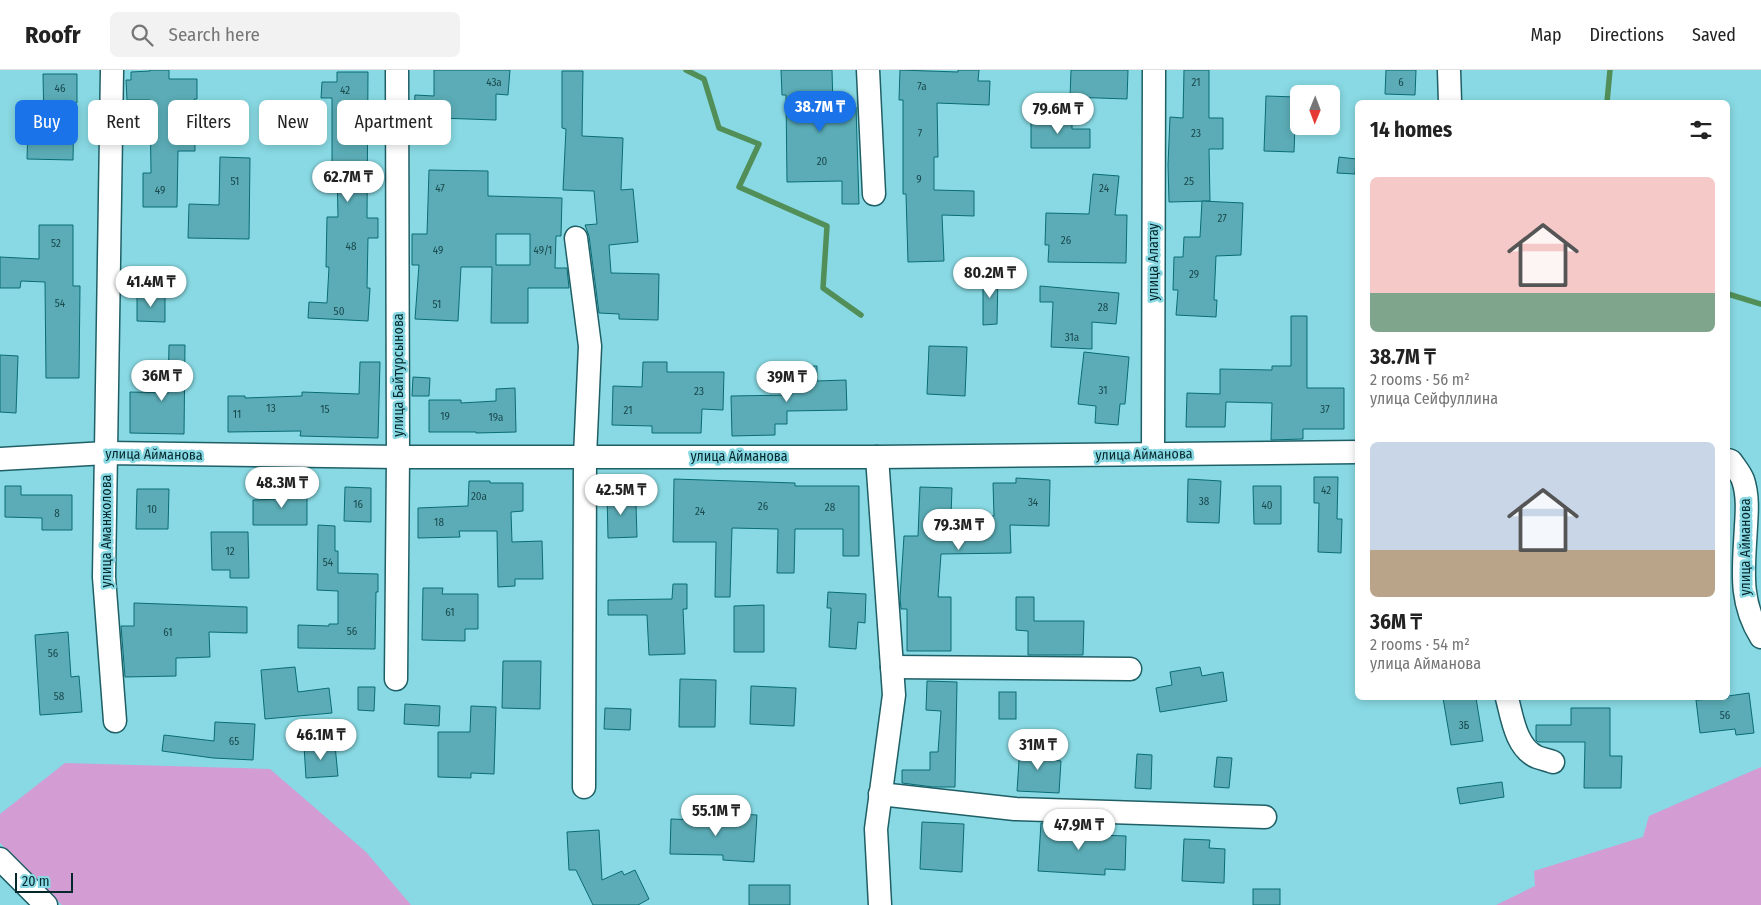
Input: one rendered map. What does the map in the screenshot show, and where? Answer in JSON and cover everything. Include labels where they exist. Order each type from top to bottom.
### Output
[{"type":"street","name":"улица Аманжолова","points":[[112,70],[104,577],[115,722]]},
{"type":"street","name":"улица Байтурсынова","points":[[396,679],[398,457],[397,70]]},
{"type":"street","points":[[868,70],[874,194]]},
{"type":"street","name":"улица Алатау","points":[[1152,453],[1154,70]]},
{"type":"street","points":[[1449,70],[1450,100]]},
{"type":"street","points":[[576,238],[590,346],[585,456],[584,787]]},
{"type":"street","name":"улица Айманова","points":[[0,459],[106,453],[398,457],[877,457],[1355,452]]},
{"type":"street","points":[[877,457],[894,695],[876,829],[880,905]]},
{"type":"street","name":"улица Айманова","points":[[1730,461],[1743,480],[1747,505],[1744,580],[1746,604],[1752,623],[1761,637]]},
{"type":"street","points":[[892,667],[1130,669]]},
{"type":"street","points":[[1508,700],[1522,745],[1536,757],[1553,762]]},
{"type":"street","points":[[880,794],[1015,809],[1265,817]]},
{"type":"street","points":[[0,859],[46,905]]},
{"type":"shaded area","points":[[65,763],[270,769],[366,852],[411,905],[62,905],[0,843],[0,814]]},
{"type":"shaded area","points":[[1761,767],[1761,905],[1496,905],[1535,886],[1534,871],[1643,837],[1649,816]]},
{"type":"building","points":[[169,70],[169,79],[197,79],[197,99],[168,100],[168,145],[195,145],[195,151],[178,151],[177,207],[143,207],[143,173],[151,173],[151,145],[158,145],[158,100],[127,100],[126,80],[131,80],[131,72]]},
{"type":"building","points":[[434,70],[510,70],[508,95],[496,94],[496,120],[451,118],[451,100],[415,100],[415,95],[434,96]]},
{"type":"building","points":[[781,70],[832,70],[833,107],[856,107],[859,204],[842,204],[842,181],[787,182],[786,95],[782,95]]},
{"type":"building","points":[[900,70],[958,72],[958,70],[979,70],[978,81],[990,81],[989,105],[937,103],[938,157],[934,157],[934,190],[974,191],[974,216],[942,215],[944,261],[908,262],[906,194],[903,194],[903,100],[899,100]]},
{"type":"building","points":[[1071,70],[1128,70],[1127,99],[1070,97]]},
{"type":"building","points":[[1184,70],[1209,70],[1209,118],[1223,118],[1223,149],[1209,149],[1210,201],[1169,202],[1170,117],[1183,118]]},
{"type":"building","points":[[1386,70],[1416,70],[1415,95],[1385,94]]},
{"type":"building","points":[[562,71],[583,71],[582,136],[623,138],[621,190],[633,189],[638,242],[609,245],[611,273],[659,274],[658,320],[619,319],[619,314],[599,313],[589,236],[585,225],[597,224],[594,191],[563,190],[566,129],[562,128]]},
{"type":"building","points":[[337,72],[368,72],[368,100],[337,100],[337,145],[368,145],[367,218],[378,218],[378,238],[368,238],[367,288],[370,288],[368,321],[308,318],[309,302],[327,303],[329,267],[326,267],[327,217],[338,217],[337,170],[332,170],[332,98],[321,98],[322,82],[337,82]]},
{"type":"building","points":[[43,74],[77,74],[77,100],[44,100]]},
{"type":"building","points":[[1266,96],[1290,97],[1290,135],[1295,135],[1294,152],[1264,151]]},
{"type":"building","points":[[1031,121],[1072,121],[1072,129],[1090,129],[1090,148],[1031,148]]},
{"type":"building","points":[[27,145],[73,145],[73,160],[27,159]]},
{"type":"building","points":[[220,157],[250,158],[249,239],[188,238],[189,204],[219,205]]},
{"type":"building","points":[[1339,157],[1355,159],[1355,174],[1337,173]]},
{"type":"building","points":[[429,170],[488,171],[488,196],[562,198],[561,236],[556,236],[555,268],[567,268],[569,288],[528,288],[528,323],[491,323],[492,267],[461,267],[458,321],[415,319],[419,265],[412,265],[412,234],[427,234]],"holes":[[[496,234],[530,234],[530,265],[496,265]]]},
{"type":"building","points":[[1093,174],[1119,176],[1115,215],[1127,215],[1126,263],[1048,262],[1049,245],[1045,245],[1046,213],[1089,214]]},
{"type":"building","points":[[1202,201],[1243,203],[1241,255],[1216,256],[1214,300],[1217,300],[1216,317],[1176,315],[1178,290],[1173,290],[1174,257],[1183,257],[1184,237],[1200,237]]},
{"type":"building","points":[[39,225],[73,225],[73,286],[80,286],[79,378],[46,378],[45,282],[21,281],[20,288],[0,288],[0,257],[39,259]]},
{"type":"building","points":[[983,274],[998,274],[997,324],[983,325]]},
{"type":"building","points":[[1040,286],[1119,293],[1116,324],[1092,322],[1092,349],[1051,347],[1053,302],[1040,302]]},
{"type":"building","points":[[137,294],[165,295],[165,322],[137,321]]},
{"type":"building","points":[[1291,316],[1307,316],[1307,388],[1344,388],[1344,429],[1303,429],[1303,439],[1271,440],[1272,403],[1226,402],[1225,427],[1186,427],[1187,393],[1220,394],[1220,369],[1272,370],[1272,366],[1291,366]]},
{"type":"building","points":[[169,345],[185,345],[184,434],[130,433],[130,392],[168,393]]},
{"type":"building","points":[[929,346],[967,347],[965,396],[927,394]]},
{"type":"building","points":[[1084,352],[1129,357],[1125,404],[1120,404],[1118,425],[1095,423],[1096,406],[1078,404]]},
{"type":"building","points":[[0,355],[18,356],[16,413],[0,412]]},
{"type":"building","points":[[360,362],[380,362],[378,438],[300,436],[301,431],[228,432],[228,396],[245,396],[245,398],[302,396],[302,392],[359,394]]},
{"type":"building","points":[[643,362],[667,362],[667,372],[724,372],[723,410],[702,409],[701,433],[652,433],[652,426],[612,425],[613,386],[642,387]]},
{"type":"building","points":[[792,366],[817,366],[817,381],[846,380],[847,410],[787,411],[787,424],[775,424],[775,435],[732,436],[731,396],[792,395]]},
{"type":"building","points":[[413,377],[430,378],[429,396],[412,396]]},
{"type":"building","points":[[515,388],[516,432],[429,432],[429,400],[461,400],[461,403],[496,401],[496,389]]},
{"type":"building","points":[[1314,477],[1338,477],[1337,519],[1342,519],[1341,553],[1318,552],[1319,503],[1314,503]]},
{"type":"building","points":[[1016,478],[1050,480],[1049,526],[1010,525],[1011,553],[941,554],[938,597],[951,597],[951,651],[907,651],[907,609],[901,609],[900,598],[904,536],[918,536],[920,487],[952,488],[951,516],[994,516],[993,483],[1016,483]]},
{"type":"building","points":[[674,479],[795,483],[795,486],[859,486],[859,556],[843,556],[843,529],[795,529],[794,573],[777,573],[778,529],[732,528],[730,597],[715,597],[716,542],[673,542]]},
{"type":"building","points":[[1188,479],[1221,481],[1219,523],[1187,522]]},
{"type":"building","points":[[469,481],[523,483],[523,511],[511,512],[512,542],[542,541],[543,579],[515,579],[515,586],[498,587],[497,531],[459,531],[460,537],[418,538],[418,508],[468,506]]},
{"type":"building","points":[[5,486],[21,486],[21,495],[72,495],[72,530],[42,530],[42,518],[5,517]]},
{"type":"building","points":[[1253,486],[1281,486],[1281,524],[1254,524]]},
{"type":"building","points":[[345,487],[371,488],[371,522],[344,521]]},
{"type":"building","points":[[137,489],[169,489],[168,529],[136,529]]},
{"type":"building","points":[[281,489],[307,489],[307,525],[253,525],[253,500],[281,499]]},
{"type":"building","points":[[629,492],[630,505],[636,505],[637,537],[608,538],[607,493]]},
{"type":"building","points":[[318,525],[335,526],[335,551],[338,551],[338,573],[378,574],[375,649],[298,648],[298,625],[329,626],[329,624],[338,624],[338,591],[317,590]]},
{"type":"building","points":[[211,532],[248,532],[249,578],[230,578],[230,570],[212,570]]},
{"type":"building","points":[[673,584],[687,584],[687,609],[683,609],[685,654],[649,655],[647,615],[608,615],[608,600],[672,599]]},
{"type":"building","points":[[423,588],[443,588],[442,594],[478,594],[478,629],[465,629],[465,641],[422,640]]},
{"type":"building","points":[[828,592],[866,594],[865,623],[858,622],[856,649],[829,647],[831,608],[827,608]]},
{"type":"building","points":[[1016,597],[1034,597],[1034,621],[1084,621],[1083,655],[1028,655],[1028,631],[1016,630]]},
{"type":"building","points":[[134,603],[247,607],[247,633],[209,632],[210,657],[176,658],[176,676],[125,677],[121,626],[134,626]]},
{"type":"building","points":[[764,605],[764,652],[734,652],[734,606]]},
{"type":"building","points":[[68,632],[71,677],[79,676],[82,712],[40,715],[35,635]]},
{"type":"building","points":[[503,661],[541,661],[540,709],[502,708]]},
{"type":"building","points":[[295,667],[298,692],[329,688],[332,713],[265,719],[261,670]]},
{"type":"building","points":[[1200,667],[1202,676],[1223,672],[1227,701],[1160,712],[1156,688],[1172,685],[1170,672]]},
{"type":"building","points":[[680,679],[716,680],[715,727],[679,727]]},
{"type":"building","points":[[927,681],[957,682],[955,787],[933,787],[902,783],[902,770],[930,770],[930,752],[938,752],[941,711],[926,710]]},
{"type":"building","points":[[751,686],[796,688],[794,726],[750,724]]},
{"type":"building","points":[[358,687],[375,687],[374,711],[358,710]]},
{"type":"building","points":[[999,692],[1016,692],[1016,719],[999,719]]},
{"type":"building","points":[[1749,693],[1754,733],[1736,735],[1735,729],[1700,733],[1696,700],[1730,700],[1730,696]]},
{"type":"building","points":[[1443,700],[1476,700],[1483,741],[1451,745]]},
{"type":"building","points":[[405,704],[440,706],[439,726],[404,724]]},
{"type":"building","points":[[471,706],[496,707],[494,774],[471,773],[471,778],[438,777],[438,732],[470,732]]},
{"type":"building","points":[[605,708],[631,709],[630,730],[604,729]]},
{"type":"building","points":[[1571,708],[1610,708],[1610,756],[1622,756],[1621,788],[1584,788],[1585,742],[1538,742],[1536,740],[1536,725],[1571,725]]},
{"type":"building","points":[[215,722],[255,724],[253,760],[213,758],[162,751],[164,735],[214,741]]},
{"type":"building","points":[[335,745],[338,776],[306,778],[304,746]]},
{"type":"building","points":[[1020,746],[1052,748],[1051,760],[1061,761],[1059,793],[1017,791]]},
{"type":"building","points":[[1137,754],[1152,755],[1151,789],[1135,788]]},
{"type":"building","points":[[1217,757],[1232,758],[1229,788],[1214,787]]},
{"type":"building","points":[[1502,782],[1504,797],[1460,804],[1457,788]]},
{"type":"building","points":[[725,813],[757,815],[754,862],[723,860],[723,855],[670,854],[671,819],[725,821]]},
{"type":"building","points":[[922,822],[964,824],[962,872],[920,869]]},
{"type":"building","points":[[1041,823],[1069,824],[1068,834],[1126,836],[1125,870],[1105,869],[1105,875],[1038,871]]},
{"type":"building","points":[[599,830],[602,880],[622,871],[624,875],[635,870],[649,899],[638,905],[593,905],[576,870],[569,870],[567,832]]},
{"type":"building","points":[[1184,839],[1210,840],[1209,848],[1225,849],[1224,883],[1182,881]]},
{"type":"building","points":[[749,885],[790,885],[790,905],[749,905]]},
{"type":"building","points":[[1253,889],[1280,889],[1280,905],[1253,905]]},
{"type":"waterway","points":[[686,70],[704,79],[719,128],[759,144],[739,187],[827,226],[823,288],[861,315]]},
{"type":"waterway","points":[[1607,100],[1610,70]]},
{"type":"waterway","points":[[1730,295],[1761,304]]}]
